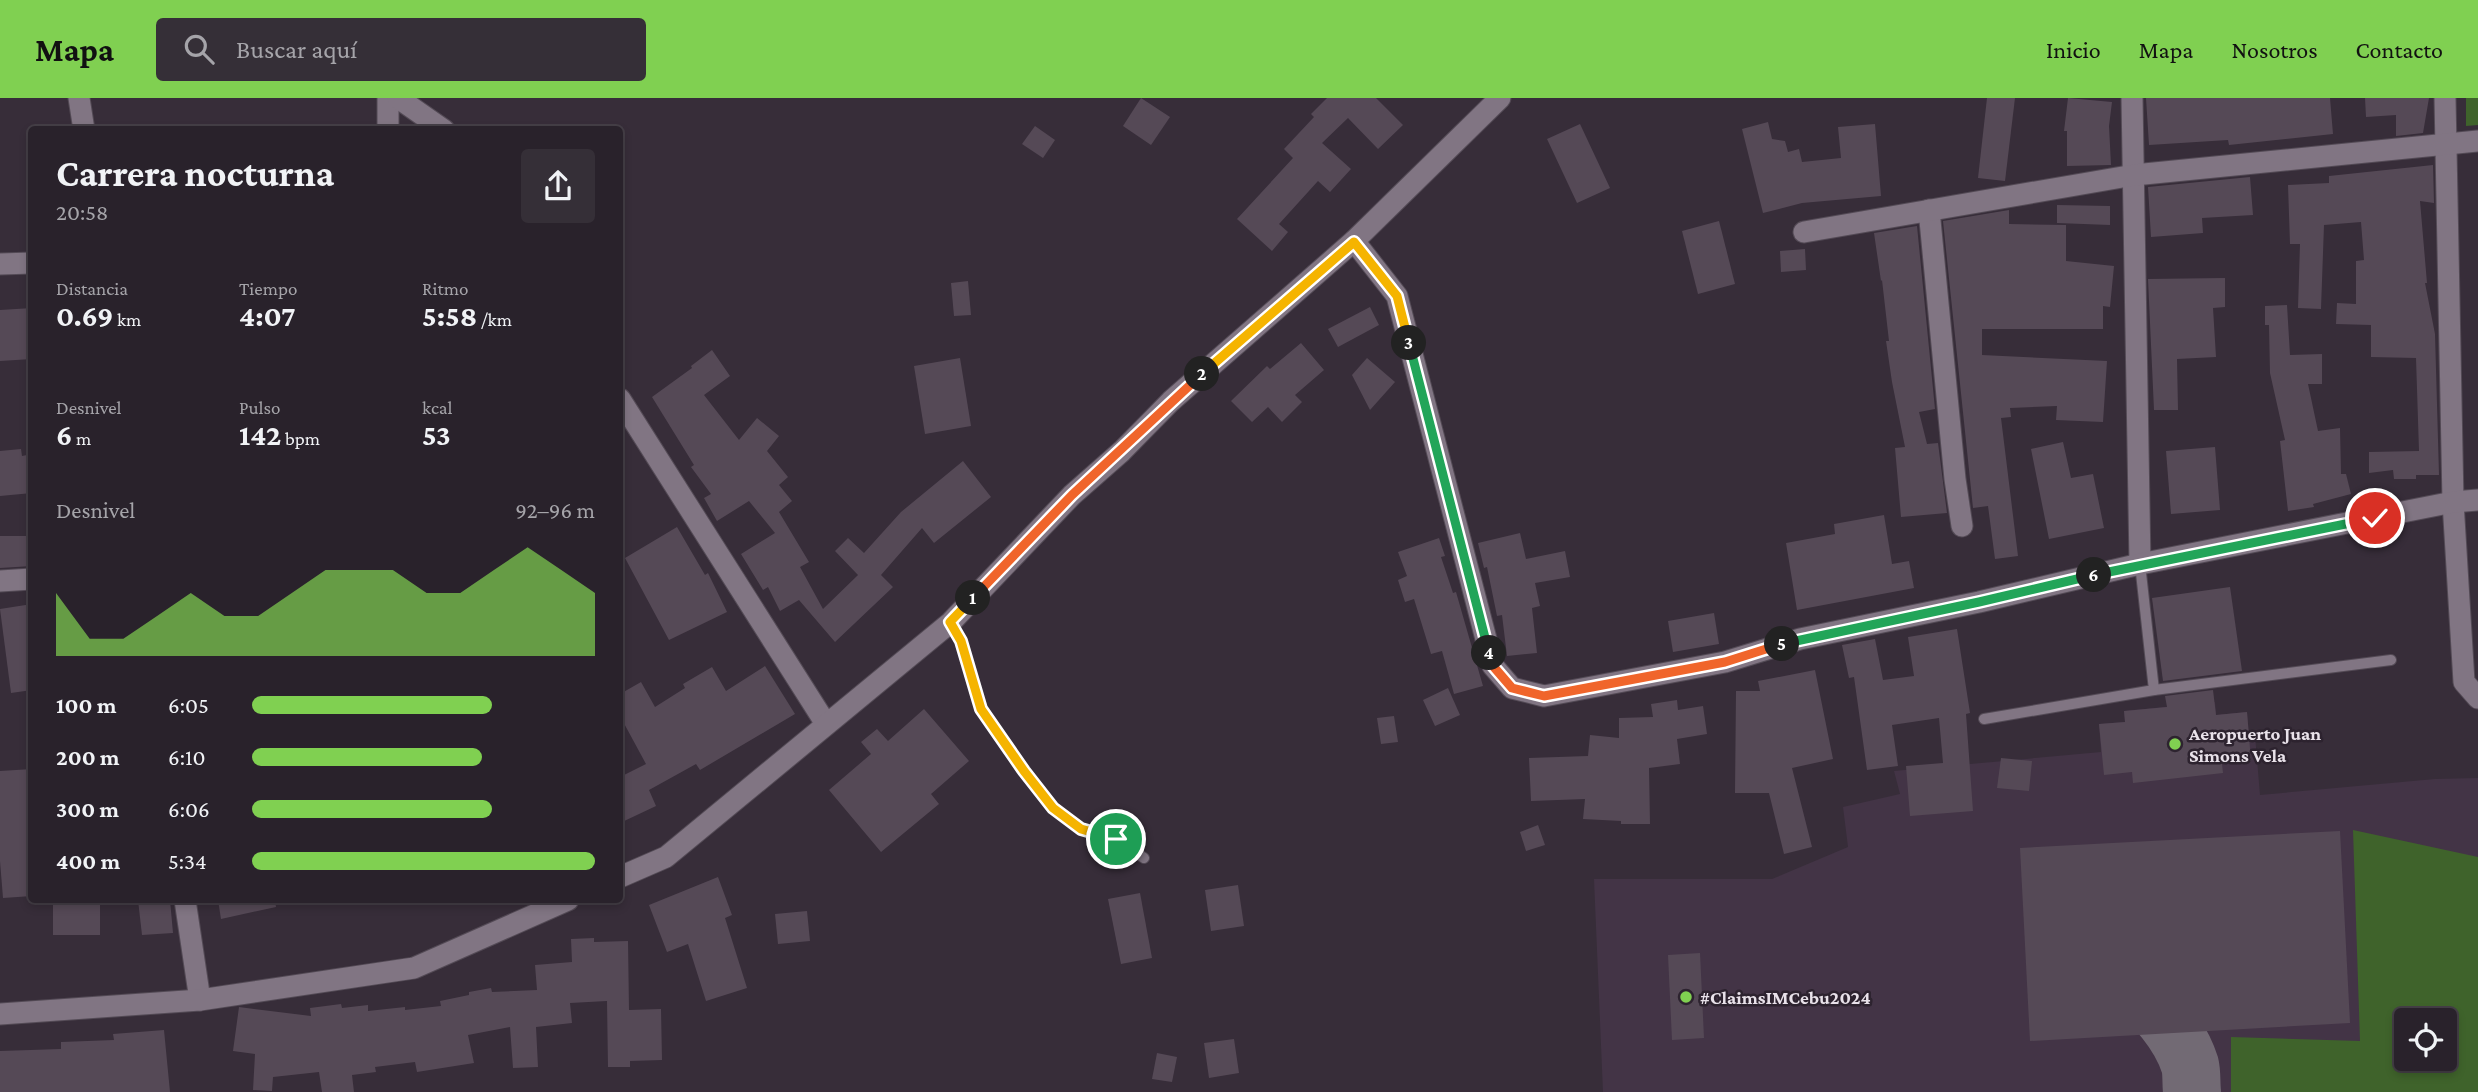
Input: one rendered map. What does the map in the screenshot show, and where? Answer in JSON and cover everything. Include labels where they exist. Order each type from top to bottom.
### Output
[{"type":"street","points":[[79,98],[83,126]]},
{"type":"street","points":[[388,98],[388,126]]},
{"type":"street","points":[[398,98],[438,126]]},
{"type":"street","points":[[623,876],[666,857],[950,622],[1072,495],[1122,451],[1171,401],[1354,242],[1500,98]]},
{"type":"street","points":[[2132,98],[2140,564]]},
{"type":"street","points":[[2445,98],[2454,502],[2464,682],[2478,698]]},
{"type":"street","points":[[1804,232],[2134,175],[2478,141]]},
{"type":"street","points":[[1929,211],[1962,526]]},
{"type":"street","points":[[1354,242],[1397,296],[1493,666],[1512,688],[1544,696],[1725,662],[1800,639],[1979,602],[2140,564],[2454,502],[2478,500]]},
{"type":"street","points":[[0,264],[28,262]]},
{"type":"street","points":[[623,404],[826,724]]},
{"type":"street","points":[[0,581],[28,579]]},
{"type":"street","points":[[186,903],[200,1000]]},
{"type":"street","points":[[0,1014],[200,1000],[414,968],[561,903]]},
{"type":"lane","points":[[2140,564],[2154,690]]},
{"type":"lane","points":[[950,622],[961,641],[981,709],[1053,808],[1081,829],[1116,839],[1144,858]]},
{"type":"lane","points":[[1984,719],[2154,690],[2391,660]]},
{"type":"shaded area","points":[[2215,702],[2216,715],[2247,712],[2249,735],[2255,735],[2260,795],[2435,779],[2478,778],[2478,1092],[1603,1092],[1594,879],[1772,879],[1848,847],[1843,807],[1900,794],[1894,771],[2101,752],[2099,724],[2125,722],[2124,711]]},
{"type":"green space","points":[[2466,98],[2478,98],[2478,125],[2466,126]]},
{"type":"green space","points":[[2353,830],[2478,857],[2478,1092],[2231,1092],[2231,1037],[2360,1041]]},
{"type":"building","points":[[1141,98],[1170,117],[1151,145],[1123,126]]},
{"type":"building","points":[[1327,98],[1376,98],[1403,125],[1378,149],[1348,118],[1322,143],[1351,169],[1330,192],[1318,181],[1279,224],[1288,232],[1272,251],[1237,219],[1293,158],[1284,149],[1314,117],[1311,114]]},
{"type":"building","points":[[1987,98],[2015,98],[2005,181],[1978,178]]},
{"type":"building","points":[[2068,98],[2112,102],[2109,126],[2111,165],[2067,166],[2067,131],[2064,131]]},
{"type":"building","points":[[2146,98],[2330,98],[2333,134],[2229,145],[2228,140],[2149,145]]},
{"type":"building","points":[[2365,98],[2429,98],[2423,133],[2396,136],[2396,115],[2366,117]]},
{"type":"building","points":[[1768,122],[1772,139],[1785,141],[1788,152],[1799,149],[1802,162],[1841,158],[1838,127],[1875,124],[1881,196],[1802,203],[1763,213],[1742,129]]},
{"type":"building","points":[[1580,124],[1610,188],[1577,203],[1547,139]]},
{"type":"building","points":[[1035,126],[1055,140],[1043,158],[1022,144]]},
{"type":"building","points":[[2433,165],[2434,203],[2420,201],[2425,283],[2435,334],[2439,475],[2394,479],[2393,470],[2369,473],[2369,452],[2419,451],[2416,358],[2371,357],[2371,325],[2336,324],[2337,303],[2356,304],[2356,261],[2364,260],[2361,222],[2324,225],[2321,309],[2298,308],[2300,244],[2290,244],[2288,185],[2329,183],[2329,176]]},
{"type":"building","points":[[2250,177],[2253,215],[2202,218],[2203,233],[2151,237],[2148,187]]},
{"type":"building","points":[[2057,205],[2110,206],[2110,225],[2057,223]]},
{"type":"building","points":[[2009,210],[2009,224],[2066,225],[2066,261],[2114,266],[2110,307],[2103,306],[2103,329],[1982,329],[1982,355],[2107,361],[2103,422],[2056,420],[2057,406],[2010,408],[2011,417],[2001,418],[2018,556],[1995,559],[1988,506],[1973,508],[1943,221]]},
{"type":"building","points":[[1719,221],[1735,284],[1698,294],[1682,231]]},
{"type":"building","points":[[1917,226],[1935,409],[1919,412],[1927,444],[1938,443],[1947,513],[1901,517],[1895,448],[1905,447],[1886,341],[1889,341],[1874,233]]},
{"type":"building","points":[[1805,249],[1806,270],[1781,272],[1780,251]]},
{"type":"building","points":[[2225,278],[2225,307],[2213,308],[2216,357],[2177,359],[2178,410],[2154,410],[2148,279]]},
{"type":"building","points":[[968,281],[971,315],[954,316],[951,283]]},
{"type":"building","points":[[2287,305],[2290,355],[2322,354],[2322,384],[2308,384],[2318,431],[2340,428],[2341,474],[2346,474],[2351,494],[2313,504],[2314,507],[2288,511],[2280,441],[2285,440],[2270,373],[2269,325],[2265,325],[2265,306]]},
{"type":"building","points":[[1370,307],[1379,325],[1338,347],[1328,329]]},
{"type":"building","points":[[28,308],[28,359],[0,361],[0,310]]},
{"type":"building","points":[[1301,343],[1324,370],[1295,395],[1302,402],[1282,422],[1268,407],[1252,422],[1231,401],[1267,366],[1270,369]]},
{"type":"building","points":[[712,350],[730,376],[704,395],[739,440],[757,418],[779,436],[767,451],[788,477],[779,485],[792,501],[779,512],[809,562],[800,567],[823,609],[858,575],[835,551],[848,538],[864,553],[901,512],[963,461],[991,497],[934,543],[922,528],[881,575],[893,587],[835,642],[799,600],[780,611],[768,587],[763,590],[741,554],[775,533],[749,501],[717,521],[704,498],[711,494],[691,467],[694,465],[652,397]]},
{"type":"building","points":[[960,358],[971,426],[925,434],[914,366]]},
{"type":"building","points":[[1367,358],[1395,382],[1370,410],[1352,375]]},
{"type":"building","points":[[2063,442],[2071,478],[2093,474],[2104,528],[2049,539],[2031,449]]},
{"type":"building","points":[[2215,447],[2220,510],[2171,514],[2166,451]]},
{"type":"building","points":[[21,449],[22,456],[28,455],[28,493],[0,496],[0,451]]},
{"type":"building","points":[[1884,515],[1892,564],[1909,561],[1914,588],[1797,610],[1786,543],[1835,534],[1834,524]]},
{"type":"building","points":[[677,527],[705,575],[708,573],[727,612],[669,640],[625,558]]},
{"type":"building","points":[[1520,533],[1526,559],[1565,551],[1570,577],[1535,583],[1540,606],[1532,608],[1537,653],[1507,656],[1502,615],[1497,616],[1487,567],[1484,568],[1478,543]]},
{"type":"building","points":[[0,536],[28,536],[28,566],[0,568]]},
{"type":"building","points":[[1439,538],[1445,556],[1441,557],[1453,593],[1456,592],[1483,686],[1454,694],[1442,651],[1431,654],[1414,599],[1405,602],[1398,580],[1407,576],[1398,552]]},
{"type":"building","points":[[2230,587],[2242,671],[2163,681],[2152,598]]},
{"type":"building","points":[[28,605],[28,691],[11,693],[0,609]]},
{"type":"building","points":[[1714,613],[1719,644],[1673,652],[1668,621]]},
{"type":"building","points":[[1957,629],[1970,713],[1966,714],[1973,811],[1910,816],[1906,766],[1943,763],[1939,718],[1892,725],[1898,766],[1867,770],[1854,677],[1849,678],[1842,645],[1875,639],[1883,680],[1914,676],[1908,637]]},
{"type":"building","points":[[765,666],[795,714],[700,770],[696,764],[649,790],[656,806],[623,822],[623,776],[646,764],[623,722],[623,692],[641,682],[655,707],[685,688],[683,684],[712,667],[726,691]]},
{"type":"building","points":[[1815,670],[1833,759],[1792,768],[1812,847],[1784,854],[1769,793],[1735,793],[1736,691],[1760,691],[1758,681]]},
{"type":"building","points":[[1448,688],[1460,715],[1435,726],[1423,700]]},
{"type":"building","name":"Aeropuerto Juan Simons Vela","points":[[2213,690],[2216,715],[2247,712],[2251,761],[2222,764],[2223,773],[2133,783],[2132,772],[2104,775],[2099,724],[2125,722],[2124,711],[2167,707],[2165,696]]},
{"type":"building","points":[[1677,700],[1678,710],[1703,706],[1707,734],[1677,739],[1680,764],[1649,768],[1650,824],[1621,824],[1621,821],[1583,819],[1585,799],[1531,801],[1529,758],[1588,756],[1590,735],[1619,738],[1619,718],[1653,717],[1651,704]]},
{"type":"building","points":[[924,709],[969,761],[931,794],[939,804],[881,852],[829,790],[871,754],[861,742],[877,729],[888,741]]},
{"type":"building","points":[[1394,716],[1398,742],[1381,744],[1377,718]]},
{"type":"building","points":[[2001,758],[2032,761],[2029,791],[1997,788]]},
{"type":"building","points":[[28,769],[28,896],[3,898],[0,861],[0,771]]},
{"type":"building","points":[[1538,825],[1545,845],[1526,851],[1520,832]]},
{"type":"building","points":[[2340,831],[2350,1023],[2030,1041],[2020,848]]},
{"type":"building","points":[[718,877],[732,915],[725,918],[747,988],[706,1001],[688,944],[667,952],[649,905]]},
{"type":"building","points":[[1238,885],[1244,926],[1211,931],[1205,890]]},
{"type":"building","points":[[1140,893],[1152,958],[1121,964],[1108,899]]},
{"type":"building","points":[[53,903],[100,903],[100,935],[53,935]]},
{"type":"building","points":[[138,903],[170,903],[173,933],[142,935]]},
{"type":"building","points":[[218,903],[275,903],[276,907],[221,919]]},
{"type":"building","points":[[807,911],[810,941],[778,944],[775,914]]},
{"type":"building","points":[[594,938],[594,942],[628,941],[629,1010],[661,1009],[662,1060],[630,1061],[630,1067],[608,1067],[607,1001],[570,1003],[572,1023],[536,1027],[538,1067],[513,1068],[510,1027],[468,1035],[474,1063],[417,1072],[415,1062],[375,1067],[376,1072],[352,1075],[354,1092],[322,1092],[319,1072],[273,1077],[272,1091],[253,1090],[255,1054],[233,1051],[239,1007],[311,1016],[310,1008],[341,1004],[342,1008],[368,1005],[368,1011],[405,1007],[405,1010],[441,1006],[440,1001],[491,988],[492,992],[537,990],[535,965],[572,962],[571,939]]},
{"type":"building","name":"#ClaimsIMCebu2024","points":[[1700,953],[1704,1038],[1672,1040],[1668,955]]},
{"type":"building","points":[[164,1030],[170,1092],[0,1092],[0,1051],[61,1049],[61,1042],[114,1040],[113,1034]]},
{"type":"building","points":[[1234,1039],[1239,1073],[1209,1078],[1204,1043]]},
{"type":"building","points":[[1157,1053],[1177,1057],[1172,1082],[1152,1079]]},
{"type":"taxiway","points":[[2120,973],[2161,1015],[2178,1038],[2190,1065],[2192,1092]]},
{"type":"place","name":"Aeropuerto Juan Simons Vela","points":[[2175,744]]},
{"type":"place","name":"#ClaimsIMCebu2024","points":[[1686,997]]},
{"type":"route","points":[[1116,839],[1081,829],[1053,808],[1024,771],[981,709],[961,641],[950,622],[1072,495],[1122,451],[1171,401],[1354,242],[1397,296],[1493,666],[1512,688],[1544,696],[1725,662],[1800,639],[1979,602],[2140,564],[2375,518]]}]
